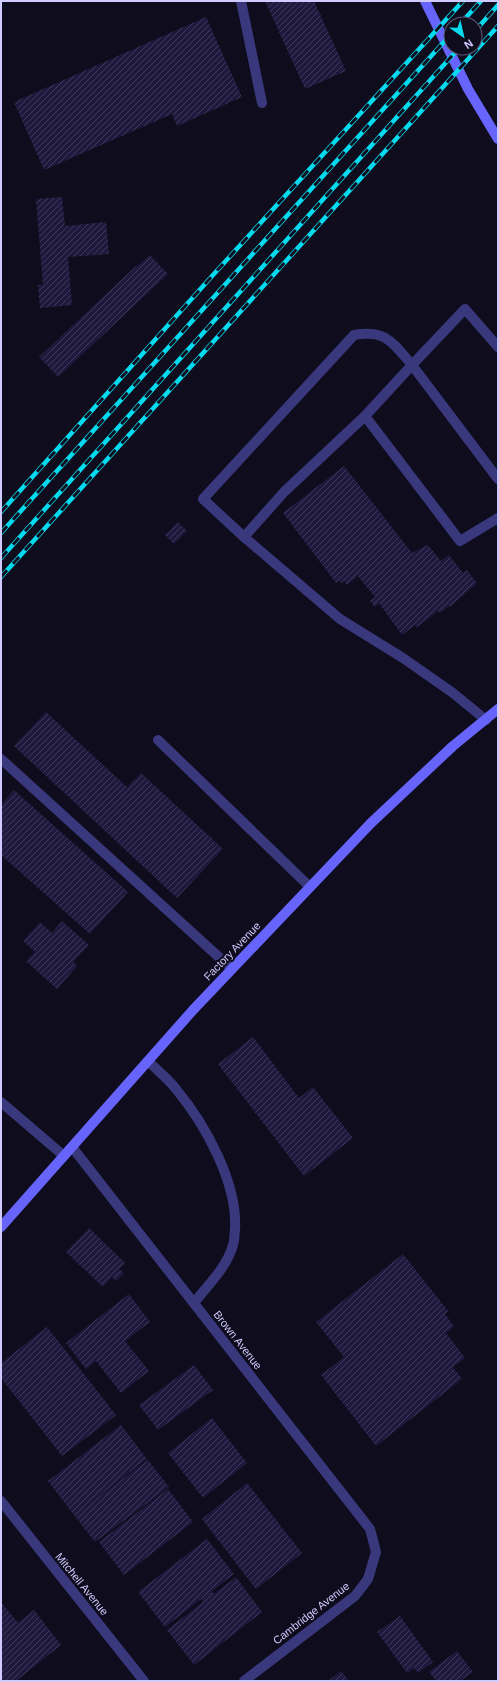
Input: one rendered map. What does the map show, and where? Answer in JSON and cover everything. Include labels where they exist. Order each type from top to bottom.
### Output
[{"type":"street","points":[[241,1],[262,103]]},
{"type":"street","points":[[425,1],[468,89],[498,139]]},
{"type":"street","points":[[244,537],[284,492],[364,416],[465,310],[498,347]]},
{"type":"street","points":[[486,720],[453,693],[403,658],[340,619],[244,537],[203,499],[354,334],[369,332],[382,335],[393,343],[412,365],[498,479]]},
{"type":"street","points":[[364,416],[460,541],[498,518]]},
{"type":"street","name":"Factory Avenue","points":[[1,1227],[193,1010],[371,823],[454,746],[498,709]]},
{"type":"street","points":[[158,740],[310,887]]},
{"type":"street","points":[[1,759],[232,969]]},
{"type":"street","points":[[148,1061],[176,1088],[197,1118],[213,1147],[230,1187],[236,1218],[234,1244],[222,1267],[194,1302]]},
{"type":"street","points":[[1,1102],[64,1156]]},
{"type":"street","name":"Brown Avenue","points":[[72,1147],[370,1529],[376,1552]]},
{"type":"street","name":"Mitchell Avenue","points":[[1,1501],[144,1681]]},
{"type":"street","name":"Cambridge Avenue","points":[[244,1681],[355,1596],[368,1579],[376,1552]]},
{"type":"building","points":[[265,1],[314,1],[346,71],[305,89]]},
{"type":"building","points":[[206,17],[242,97],[177,126],[172,114],[44,170],[14,102]]},
{"type":"building","points":[[62,197],[65,226],[106,222],[109,254],[68,257],[72,305],[40,308],[38,285],[43,285],[36,199]]},
{"type":"building","points":[[150,255],[168,274],[58,377],[39,357],[136,266]]},
{"type":"building","points":[[344,466],[412,553],[428,545],[441,561],[449,555],[463,573],[467,570],[477,583],[450,607],[449,606],[440,613],[438,611],[417,627],[415,625],[402,635],[379,603],[375,607],[370,601],[375,597],[358,576],[347,585],[344,581],[341,583],[339,581],[336,583],[283,513]]},
{"type":"building","points":[[178,522],[187,531],[174,544],[165,535]]},
{"type":"building","points":[[46,712],[127,787],[141,773],[223,849],[177,898],[14,746]]},
{"type":"building","points":[[14,790],[128,892],[90,934],[1,855],[1,805]]},
{"type":"building","points":[[62,921],[89,945],[73,962],[77,966],[57,989],[26,961],[35,952],[23,941],[40,922],[52,933]]},
{"type":"building","points":[[253,1037],[299,1098],[313,1087],[353,1138],[304,1176],[218,1064]]},
{"type":"building","points":[[89,1228],[125,1263],[119,1269],[124,1273],[116,1281],[112,1277],[103,1287],[66,1252]]},
{"type":"building","points":[[403,1254],[448,1311],[445,1314],[454,1326],[446,1333],[465,1358],[453,1367],[462,1379],[376,1446],[321,1375],[344,1357],[316,1322]]},
{"type":"building","points":[[129,1294],[150,1322],[125,1341],[149,1371],[121,1393],[96,1361],[86,1369],[66,1343]]},
{"type":"building","points":[[47,1327],[116,1415],[62,1456],[1,1378],[1,1363]]},
{"type":"building","points":[[194,1365],[213,1390],[158,1430],[139,1405]]},
{"type":"building","points":[[212,1418],[247,1463],[203,1498],[168,1453]]},
{"type":"building","points":[[121,1425],[147,1459],[74,1515],[48,1481]]},
{"type":"building","points":[[148,1460],[169,1487],[95,1542],[74,1515]]},
{"type":"building","points":[[247,1483],[302,1553],[256,1589],[202,1519]]},
{"type":"building","points":[[168,1489],[193,1522],[124,1575],[99,1542]]},
{"type":"building","points":[[207,1539],[234,1574],[212,1591],[214,1594],[236,1577],[262,1612],[194,1665],[167,1630],[203,1602],[201,1599],[165,1627],[138,1592]]},
{"type":"building","points":[[1,1602],[18,1623],[34,1610],[61,1645],[16,1681],[1,1681]]},
{"type":"building","points":[[400,1616],[433,1662],[418,1673],[414,1668],[407,1673],[377,1632]]},
{"type":"building","points":[[457,1651],[473,1672],[460,1681],[436,1681],[429,1672]]},
{"type":"building","points":[[341,1671],[349,1681],[328,1681]]},
{"type":"railway","points":[[1,512],[213,275],[463,1]]},
{"type":"railway","points":[[467,16],[481,1]]},
{"type":"railway","points":[[483,22],[498,5]]},
{"type":"railway","points":[[1,577],[498,26]]},
{"type":"railway","points":[[1,533],[443,43]]},
{"type":"railway","points":[[1,558],[452,56]]}]
